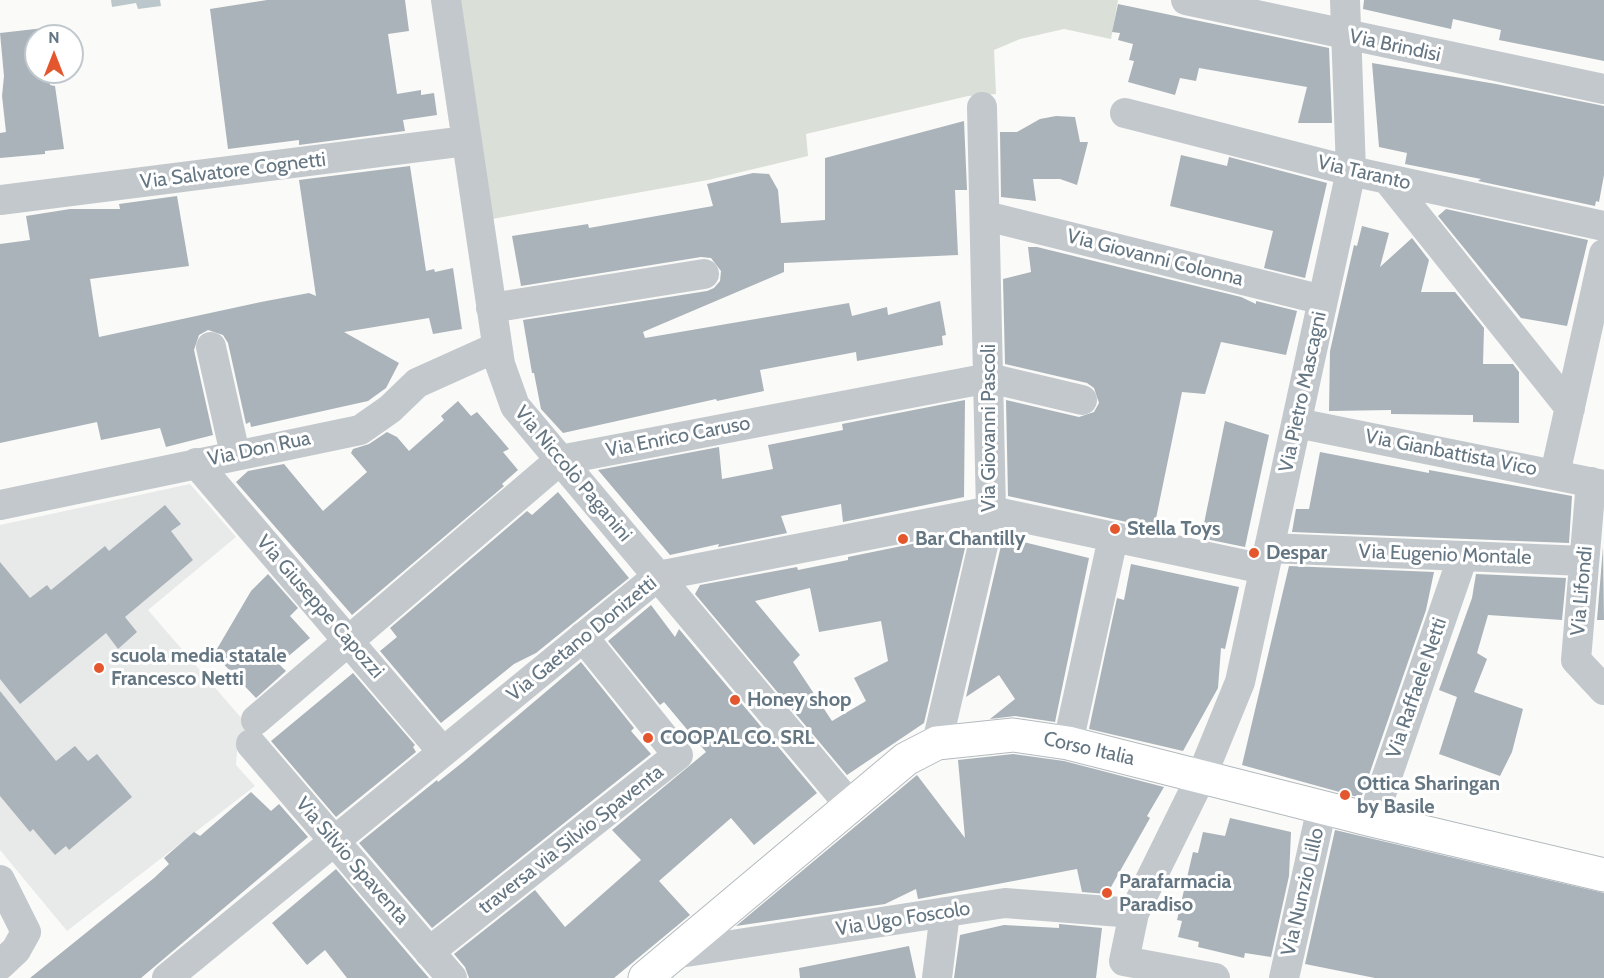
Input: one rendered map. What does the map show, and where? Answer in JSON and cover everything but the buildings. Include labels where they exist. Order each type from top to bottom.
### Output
[{"type":"main road","name":"Corso Italia","points":[[645,978],[849,804],[906,759],[937,744],[1013,735],[1068,742],[1372,820],[1604,875]]},
{"type":"street","name":"Via Niccolò Paganini","points":[[446,0],[497,347],[514,406],[849,804]]},
{"type":"street","name":"Via Brindisi","points":[[1186,0],[1604,89]]},
{"type":"street","name":"Via Pietro Mascagni","points":[[1215,978],[1124,961],[1134,913],[1202,775],[1240,682],[1351,171],[1345,0]]},
{"type":"street","name":"Via Giovanni Pascoli","points":[[937,744],[992,511],[982,107]]},
{"type":"street","name":"Via Taranto","points":[[1125,113],[1351,171],[1604,226]]},
{"type":"street","name":"Via Salvatore Cognetti","points":[[0,200],[466,141]]},
{"type":"street","points":[[1387,179],[1570,408]]},
{"type":"street","name":"Via Giovanni Colonna","points":[[986,216],[1323,300]]},
{"type":"street","points":[[1555,474],[1570,408],[1594,350],[1604,254]]},
{"type":"street","points":[[491,308],[704,274]]},
{"type":"street","points":[[212,347],[235,454]]},
{"type":"street","name":"Via Don Rua","points":[[0,505],[235,454],[360,430],[390,409],[417,383],[497,347]]},
{"type":"street","name":"Via Enrico Caruso","points":[[254,732],[349,640],[560,460],[989,378],[1082,400]]},
{"type":"street","name":"Via Gianbattista Vico","points":[[1297,423],[1597,484]]},
{"type":"street","name":"Via Giuseppe Capozzi","points":[[196,463],[443,752]]},
{"type":"street","name":"Via Lifondi","points":[[1597,484],[1584,561],[1576,660],[1604,690]]},
{"type":"street","name":"Via Gaetano Donizetti","points":[[167,978],[658,576],[992,511],[1113,538],[1267,558]]},
{"type":"street","points":[[1068,742],[1113,538]]},
{"type":"street","name":"Via Eugenio Montale","points":[[1267,558],[1462,556],[1584,561]]},
{"type":"street","name":"Via Raffaele Netti","points":[[1372,820],[1462,556]]},
{"type":"street","name":"traversa via Silvio Spaventa","points":[[429,952],[678,755],[583,637]]},
{"type":"street","name":"Via Silvio Spaventa","points":[[254,732],[335,840],[452,978]]},
{"type":"street","name":"Via Nunzio Lillo","points":[[1284,978],[1322,807]]},
{"type":"street","points":[[0,880],[26,932],[16,950],[0,965]]},
{"type":"street","name":"Via Ugo Foscolo","points":[[673,954],[1005,903],[1134,913]]},
{"type":"street","points":[[937,978],[945,912]]},
{"type":"shaded area","points":[[111,0],[160,0],[161,6],[138,9],[136,3],[112,7]]},
{"type":"shaded area","points":[[458,0],[1118,0],[1111,39],[1064,29],[1020,39],[994,50],[996,94],[968,96],[806,134],[808,156],[708,180],[492,219]]},
{"type":"shaded area","name":"scuola media statale Francesco Netti","points":[[190,484],[236,537],[148,610],[249,727],[238,737],[236,765],[255,786],[67,931],[0,850],[0,525]]},
{"type":"place","name":"Stella Toys","points":[[1115,529]]},
{"type":"place","name":"Bar Chantilly","points":[[903,539]]},
{"type":"place","name":"Despar","points":[[1254,553]]},
{"type":"place","name":"scuola media statale Francesco Netti","points":[[99,668]]},
{"type":"place","name":"Honey shop","points":[[735,700]]},
{"type":"place","name":"COOP.AL CO. SRL","points":[[648,738]]},
{"type":"place","name":"Ottica Sharingan by Basile","points":[[1345,795]]},
{"type":"place","name":"Parafarmacia Paradiso","points":[[1107,893]]}]
